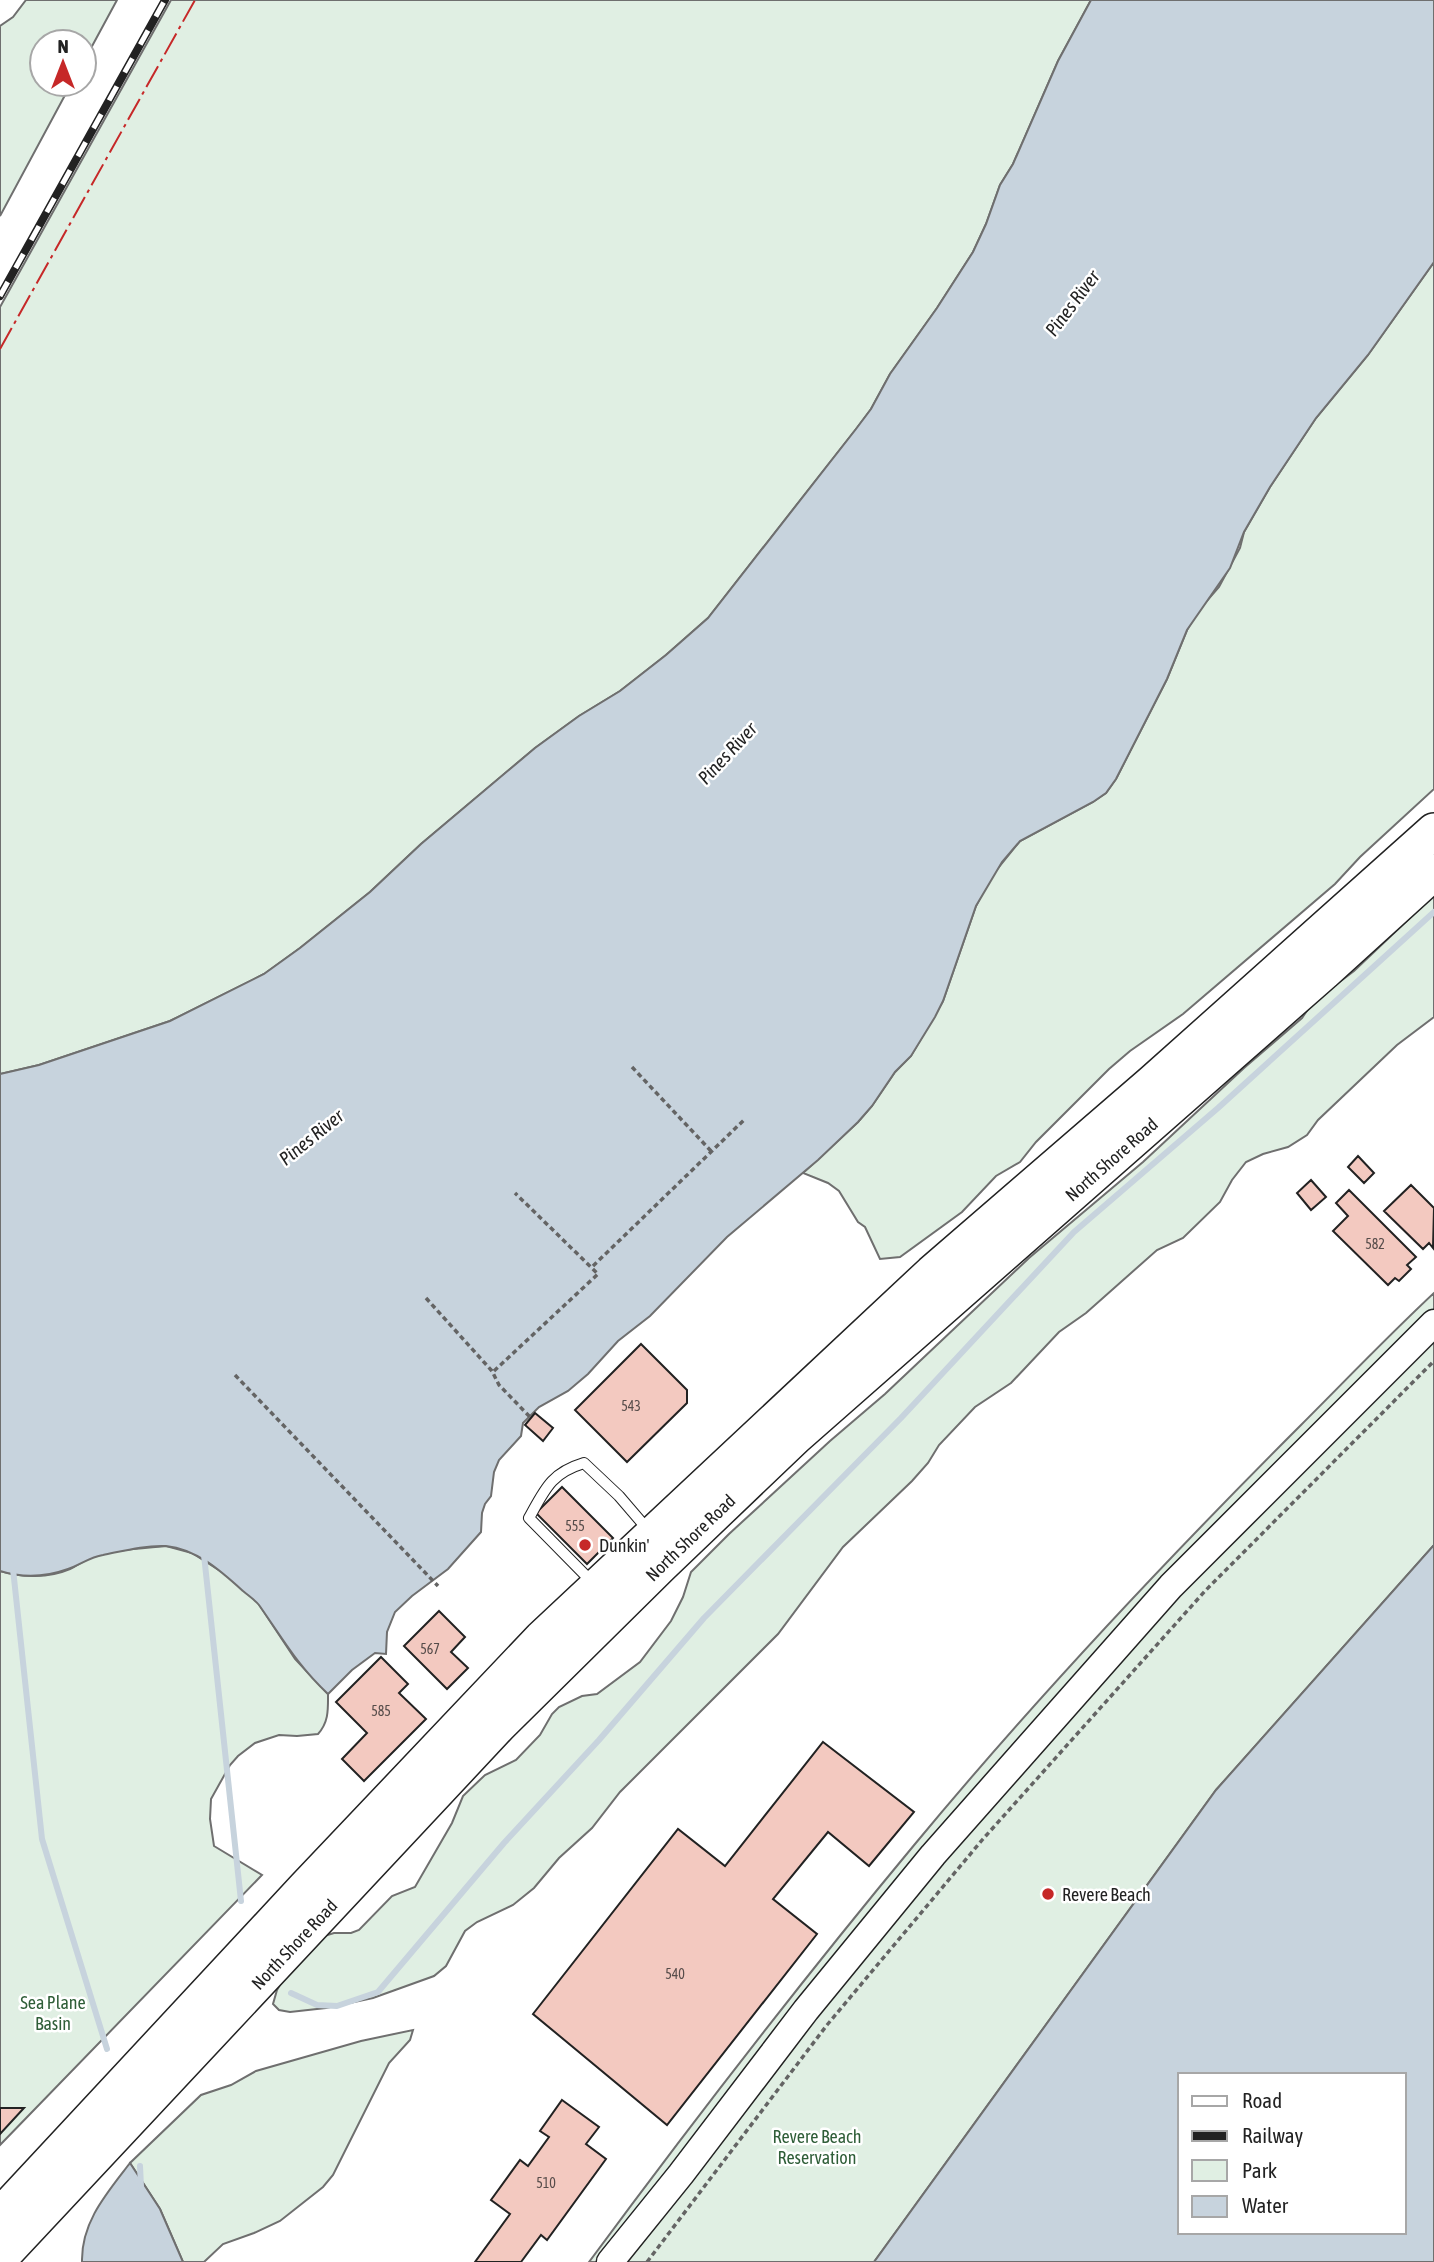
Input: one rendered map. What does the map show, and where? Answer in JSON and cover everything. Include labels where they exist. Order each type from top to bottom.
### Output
[{"type":"highway","name":"North Shore Road","points":[[0,2216],[542,1638],[932,1273],[1152,1083],[1434,831]]},
{"type":"highway","name":"North Shore Road","points":[[0,2258],[499,1725],[660,1566],[796,1437],[1434,872]]},
{"type":"main road","points":[[610,2262],[806,2010],[942,1845],[1171,1586],[1434,1323]]},
{"type":"lane","points":[[596,1586],[529,1518],[546,1487],[566,1468],[584,1463],[619,1496],[652,1534]]},
{"type":"path","points":[[632,1067],[711,1151]]},
{"type":"path","points":[[593,1266],[745,1118]]},
{"type":"path","points":[[494,1371],[598,1274],[515,1193]]},
{"type":"path","points":[[426,1298],[492,1371],[499,1385],[531,1418]]},
{"type":"path","points":[[647,2262],[827,2025],[983,1839],[1205,1591],[1434,1361]]},
{"type":"path","points":[[235,1375],[438,1586]]},
{"type":"green space","points":[[26,0],[117,0],[98,35],[98,28],[28,28],[28,98],[63,98],[0,216],[0,26],[13,17]]},
{"type":"green space","points":[[171,0],[1091,0],[1058,61],[1013,164],[1000,185],[973,252],[890,374],[871,409],[708,618],[620,691],[535,748],[421,844],[370,892],[264,974],[170,1021],[39,1065],[0,1074],[0,307]]},
{"type":"green space","points":[[1434,262],[1434,789],[1360,857],[1335,884],[1183,1014],[1109,1069],[1036,1142],[1020,1162],[996,1176],[962,1212],[900,1257],[880,1259],[865,1227],[858,1222],[839,1191],[828,1183],[803,1173],[858,1122],[895,1072],[911,1056],[943,1001],[976,906],[994,873],[1020,841],[1093,802],[1106,793],[1116,779],[1167,679],[1187,630],[1198,611],[1219,587],[1240,548],[1244,532],[1270,487],[1316,418],[1368,355]]},
{"type":"green space","points":[[1434,895],[1434,1017],[1397,1045],[1318,1120],[1307,1135],[1288,1147],[1246,1162],[1220,1202],[1183,1238],[1157,1250],[1086,1313],[1059,1332],[1011,1383],[975,1407],[939,1445],[912,1481],[843,1547],[778,1634],[620,1792],[592,1828],[559,1858],[534,1888],[513,1905],[477,1922],[465,1931],[446,1966],[434,1976],[373,1998],[326,2008],[290,2012],[279,2010],[273,2004],[285,1976],[321,1937],[359,1930],[392,1896],[415,1887],[452,1823],[463,1796],[485,1775],[516,1760],[540,1735],[559,1707],[582,1696],[597,1694],[640,1662],[671,1621],[691,1572],[729,1534],[885,1394],[1029,1258],[1143,1162],[1302,1018],[1313,1002],[1354,971]]},
{"type":"green space","name":"Revere Beach Reservation","points":[[1434,1293],[1434,1545],[1216,1790],[874,2262],[589,2262],[790,1999],[915,1844],[1008,1736],[1201,1526]]},
{"type":"green space","name":"Sea Plane Basin","points":[[166,1546],[192,1553],[225,1574],[258,1603],[295,1659],[328,1694],[326,1720],[318,1734],[279,1735],[255,1743],[230,1765],[211,1799],[210,1819],[214,1846],[262,1875],[0,2145],[0,1571],[26,1576],[44,1575],[62,1572],[99,1555]]},
{"type":"green space","points":[[413,2030],[410,2040],[389,2063],[333,2175],[323,2187],[280,2221],[223,2244],[204,2262],[183,2262],[160,2209],[130,2163],[201,2095],[231,2085],[256,2071],[361,2041]]},
{"type":"water","name":"Pines River","points":[[1091,0],[1434,0],[1434,262],[1368,355],[1316,418],[1270,487],[1244,532],[1230,568],[1187,630],[1167,679],[1116,779],[1106,793],[1093,802],[1020,841],[1002,862],[976,906],[935,1017],[911,1056],[895,1072],[858,1122],[818,1160],[727,1237],[650,1316],[618,1341],[588,1374],[568,1391],[539,1407],[523,1423],[521,1436],[499,1460],[494,1472],[491,1496],[482,1513],[481,1532],[448,1569],[395,1612],[387,1632],[386,1654],[375,1653],[352,1670],[328,1694],[299,1662],[256,1601],[208,1562],[177,1548],[158,1546],[126,1550],[98,1556],[51,1574],[25,1576],[0,1571],[0,1074],[39,1065],[170,1021],[264,974],[370,892],[421,844],[535,748],[620,691],[708,618],[871,409],[890,374],[973,252],[1000,185],[1013,164],[1058,61]]},
{"type":"water","points":[[1434,1545],[1434,2262],[874,2262],[1216,1790]]},
{"type":"water","points":[[130,2163],[160,2209],[183,2262],[82,2262],[83,2247],[91,2221],[104,2197]]},
{"type":"building","points":[[1358,1156],[1374,1173],[1364,1183],[1348,1167]]},
{"type":"building","points":[[1311,1180],[1326,1197],[1311,1210],[1297,1193]]},
{"type":"building","points":[[1411,1185],[1434,1208],[1433,1248],[1429,1243],[1423,1249],[1384,1211]]},
{"type":"building","points":[[1349,1190],[1416,1257],[1407,1265],[1411,1269],[1399,1281],[1395,1278],[1388,1285],[1333,1231],[1348,1216],[1336,1203]]},
{"type":"building","points":[[641,1344],[687,1390],[687,1403],[627,1462],[575,1410]]},
{"type":"building","points":[[535,1413],[553,1428],[543,1441],[525,1425]]},
{"type":"building","points":[[562,1487],[613,1538],[587,1564],[536,1513]]},
{"type":"building","points":[[439,1611],[465,1637],[451,1652],[468,1668],[447,1689],[404,1646]]},
{"type":"building","points":[[381,1657],[408,1684],[399,1693],[426,1719],[364,1781],[342,1759],[367,1733],[336,1702]]},
{"type":"building","points":[[823,1742],[914,1812],[869,1866],[828,1832],[773,1899],[817,1934],[667,2125],[533,2014],[678,1829],[725,1866]]},
{"type":"building","points":[[562,2100],[599,2127],[586,2144],[606,2159],[547,2240],[541,2235],[521,2262],[475,2262],[510,2214],[491,2200],[520,2160],[528,2166],[549,2137],[540,2131]]},
{"type":"building","points":[[0,2108],[24,2108],[0,2134]]},
{"type":"waterway","points":[[291,1993],[317,2005],[337,2006],[378,1992],[504,1843],[599,1740],[704,1618],[901,1418],[1074,1232],[1218,1108],[1434,912]]},
{"type":"waterway","points":[[204,1555],[241,1901]]},
{"type":"waterway","points":[[13,1569],[42,1839],[107,2049]]},
{"type":"waterway","points":[[140,2166],[141,2187]]},
{"type":"railway","points":[[0,296],[165,0]]},
{"type":"power","points":[[0,349],[195,0]]},
{"type":"place","name":"Dunkin'","points":[[585,1545]]},
{"type":"place","name":"Revere Beach","points":[[1048,1894]]}]
